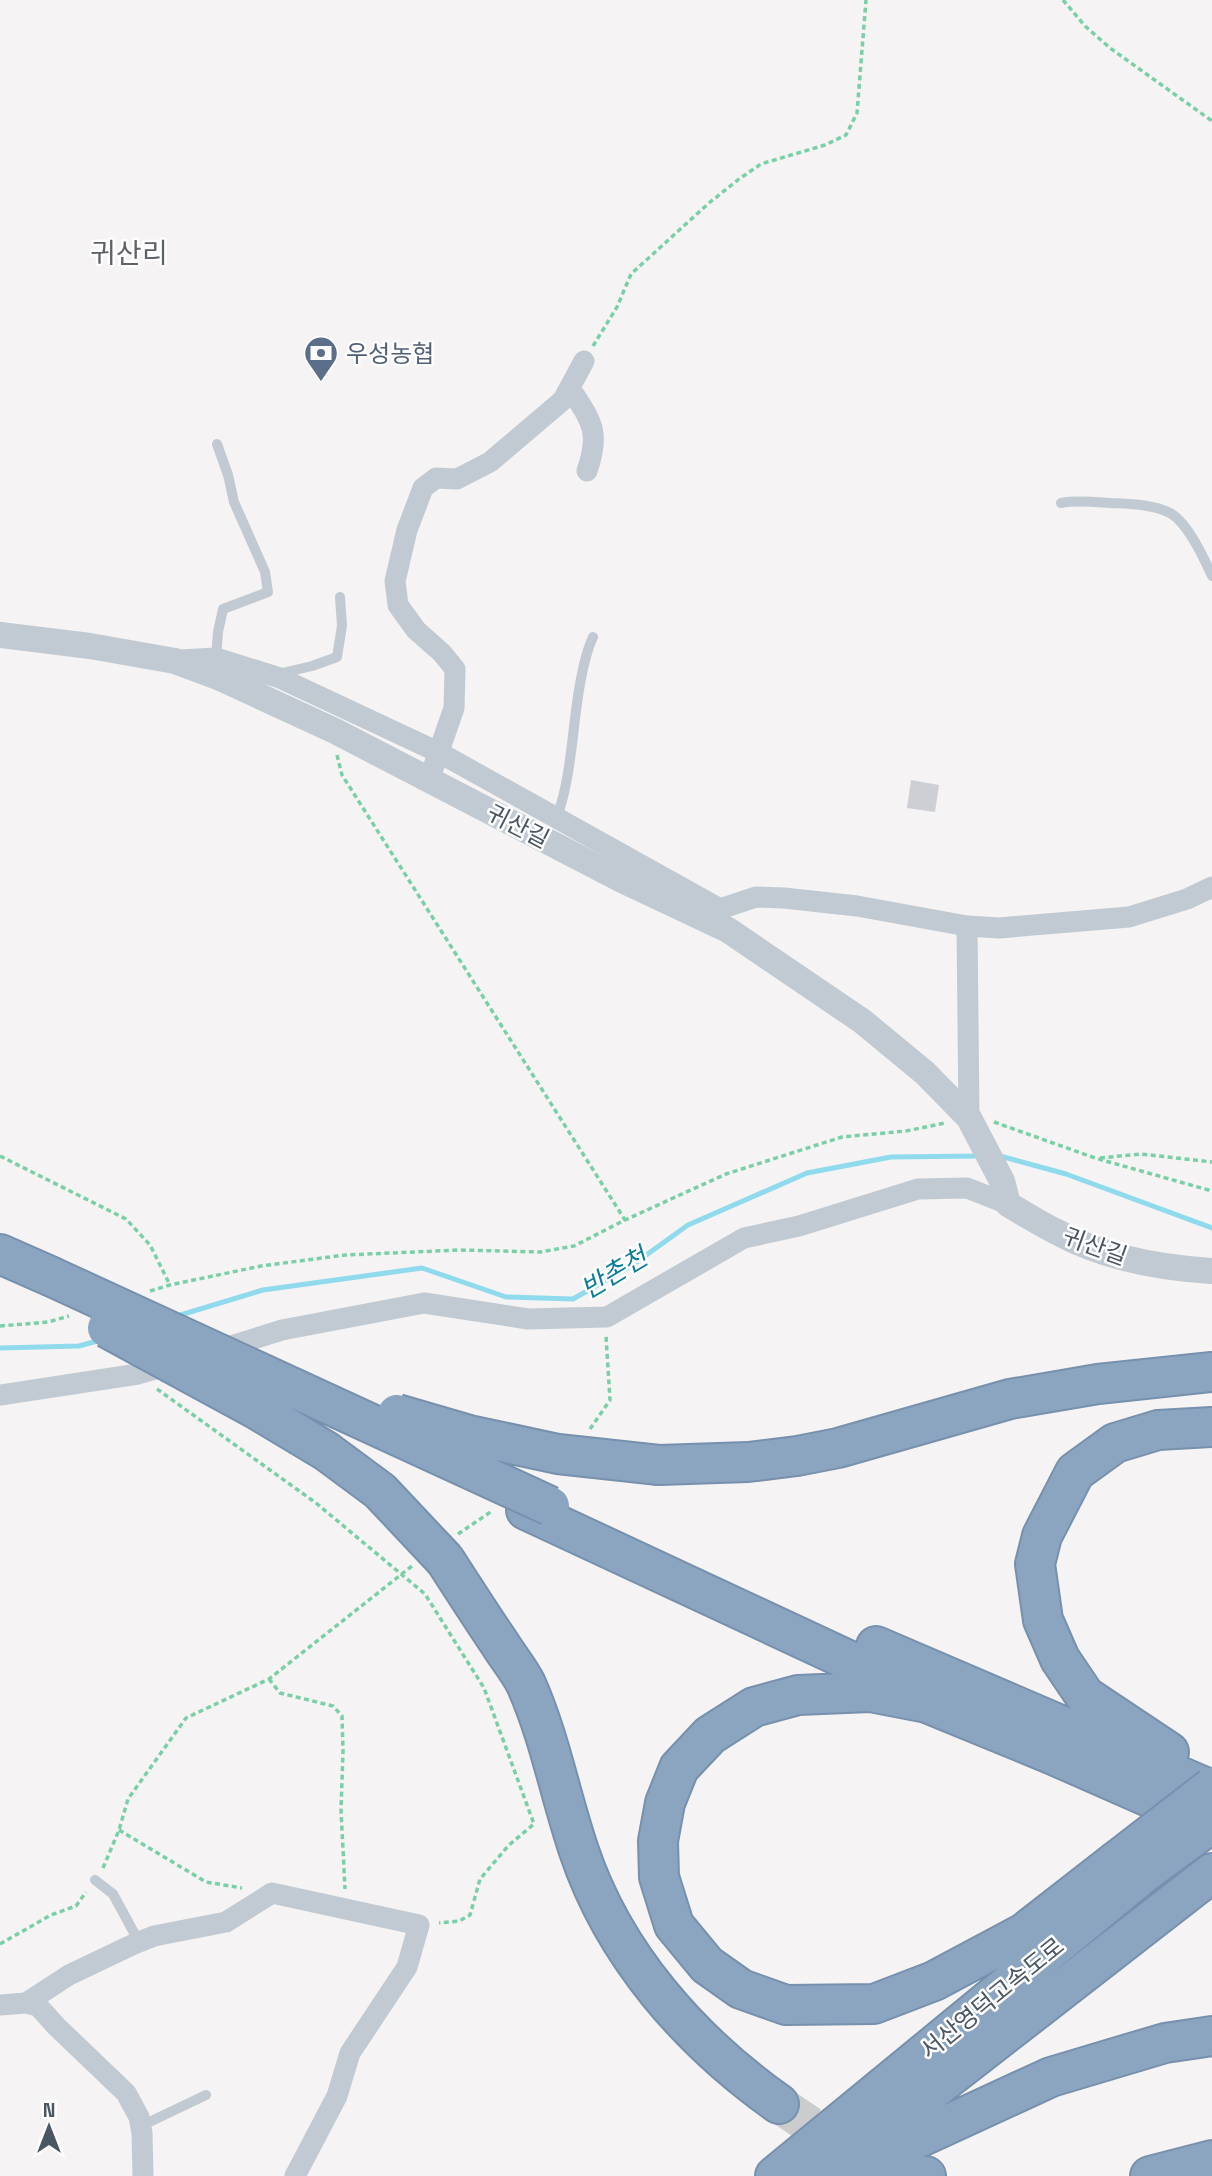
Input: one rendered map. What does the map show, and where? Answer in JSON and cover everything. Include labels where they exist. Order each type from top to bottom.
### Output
[{"type":"highway","points":[[0,1254],[25,1282],[83,1317],[256,1409],[326,1451],[380,1491],[437,1555],[524,1682],[546,1733],[578,1850],[594,1892],[620,1940],[656,1990],[710,2050],[779,2104]]},
{"type":"highway","points":[[25,1282],[266,1375],[469,1435],[558,1454],[659,1465],[748,1462],[797,1457],[1010,1399],[1098,1384],[1212,1372]]},
{"type":"highway","points":[[83,1317],[523,1509],[1056,1756]]},
{"type":"highway","points":[[266,1375],[523,1509],[1212,1788],[1130,1867],[1024,1933],[934,1981],[874,2004],[786,2005],[741,1989],[707,1965],[674,1925],[659,1877],[658,1841],[664,1802],[680,1768],[710,1735],[754,1707],[798,1695],[870,1692],[927,1703],[1056,1756],[1212,1824]]},
{"type":"highway","points":[[1212,1427],[1158,1430],[1115,1443],[1075,1472],[1042,1536],[1035,1564],[1043,1620],[1060,1659],[1085,1696],[1212,1780]]},
{"type":"highway","name":"서산영덕고속도로","points":[[775,2176],[1130,1867],[1212,1824]]},
{"type":"highway","name":"서산영덕고속도로","points":[[822,2176],[1212,1873]]},
{"type":"highway","points":[[769,2176],[1024,1933]]},
{"type":"highway","points":[[849,2176],[899,2147],[1051,2077],[1165,2043],[1212,2036]]},
{"type":"highway","points":[[1150,2176],[1212,2160]]},
{"type":"street","points":[[429,780],[454,708],[455,669],[442,653],[416,630],[398,605],[395,581],[407,530],[423,488],[436,478],[457,479],[490,462],[563,400],[583,361]]},
{"type":"street","points":[[570,388],[594,429],[594,451],[587,471]]},
{"type":"street","name":"귀산길","points":[[0,635],[90,646],[175,661],[218,677],[335,731],[622,880],[714,914],[728,930],[862,1021],[925,1073],[973,1126],[1005,1193],[1057,1233],[1137,1261],[1212,1271]]},
{"type":"street","points":[[175,661],[216,658],[272,676],[440,753],[557,817],[714,914],[756,897],[784,898],[857,906],[967,926],[999,928],[1129,917],[1187,899],[1212,887]]},
{"type":"street","points":[[967,926],[973,1126]]},
{"type":"street","points":[[0,1395],[138,1374],[282,1330],[424,1303],[528,1319],[607,1317],[744,1238],[799,1226],[919,1189],[967,1188],[1005,1193]]},
{"type":"street","points":[[26,2003],[69,1975],[139,1942],[154,1936],[226,1922],[272,1894],[419,1925],[407,1967],[350,2053],[337,2096],[295,2176]]},
{"type":"street","points":[[0,2005],[26,2003],[38,2006],[126,2094],[141,2126],[143,2176]]},
{"type":"lane","points":[[216,658],[223,609],[268,592],[265,572],[234,502],[218,444]]},
{"type":"lane","points":[[1061,503],[1116,503],[1156,508],[1172,514],[1195,542],[1212,576]]},
{"type":"lane","points":[[272,676],[337,657],[342,626],[340,597]]},
{"type":"lane","points":[[557,817],[565,793],[586,650],[593,637]]},
{"type":"lane","points":[[95,1880],[113,1894],[139,1942]]},
{"type":"lane","points":[[141,2126],[206,2095]]},
{"type":"path","points":[[583,361],[617,307],[631,274],[709,203],[761,164],[825,145],[846,135],[857,113],[866,0]]},
{"type":"path","points":[[1063,0],[1085,26],[1110,48],[1212,121]]},
{"type":"path","points":[[335,731],[337,761],[342,775],[625,1220]]},
{"type":"path","points":[[146,1292],[261,1266],[345,1255],[460,1250],[540,1252],[575,1245],[726,1174],[842,1137],[1000,1123],[1095,1158],[1212,1191]]},
{"type":"path","points":[[1095,1158],[1141,1154],[1212,1162]]},
{"type":"path","points":[[0,1156],[127,1219],[150,1245],[170,1285]]},
{"type":"path","points":[[0,1326],[83,1317]]},
{"type":"path","points":[[584,1434],[594,1426],[610,1400],[606,1349],[607,1317]]},
{"type":"path","points":[[138,1374],[316,1503],[425,1594],[484,1688],[534,1824],[509,1845],[480,1879],[470,1915],[459,1921],[419,1925]]},
{"type":"path","points":[[0,1944],[51,1915],[76,1906],[101,1871],[119,1830],[128,1799],[186,1718],[269,1679],[401,1573],[523,1509]]},
{"type":"path","points":[[269,1679],[280,1693],[333,1706],[342,1716],[344,1751],[341,1810],[346,1909]]},
{"type":"path","points":[[119,1830],[206,1882],[272,1894]]},
{"type":"building","points":[[911,780],[939,785],[935,812],[907,808]]},
{"type":"waterway","name":"반촌천","points":[[177,1316],[263,1290],[422,1268],[506,1297],[573,1299],[631,1266],[688,1225],[807,1173],[891,1157],[980,1156]]},
{"type":"waterway","name":"반촌천","points":[[1000,1156],[1066,1174],[1212,1228]]},
{"type":"waterway","name":"반촌천","points":[[0,1348],[79,1346],[101,1340]]},
{"type":"tunnel","points":[[779,2104],[814,2128],[856,2148]]},
{"type":"place","name":"우성농협","points":[[321,383]]},
{"type":"district","name":"귀산리","points":[[129,253]]}]
